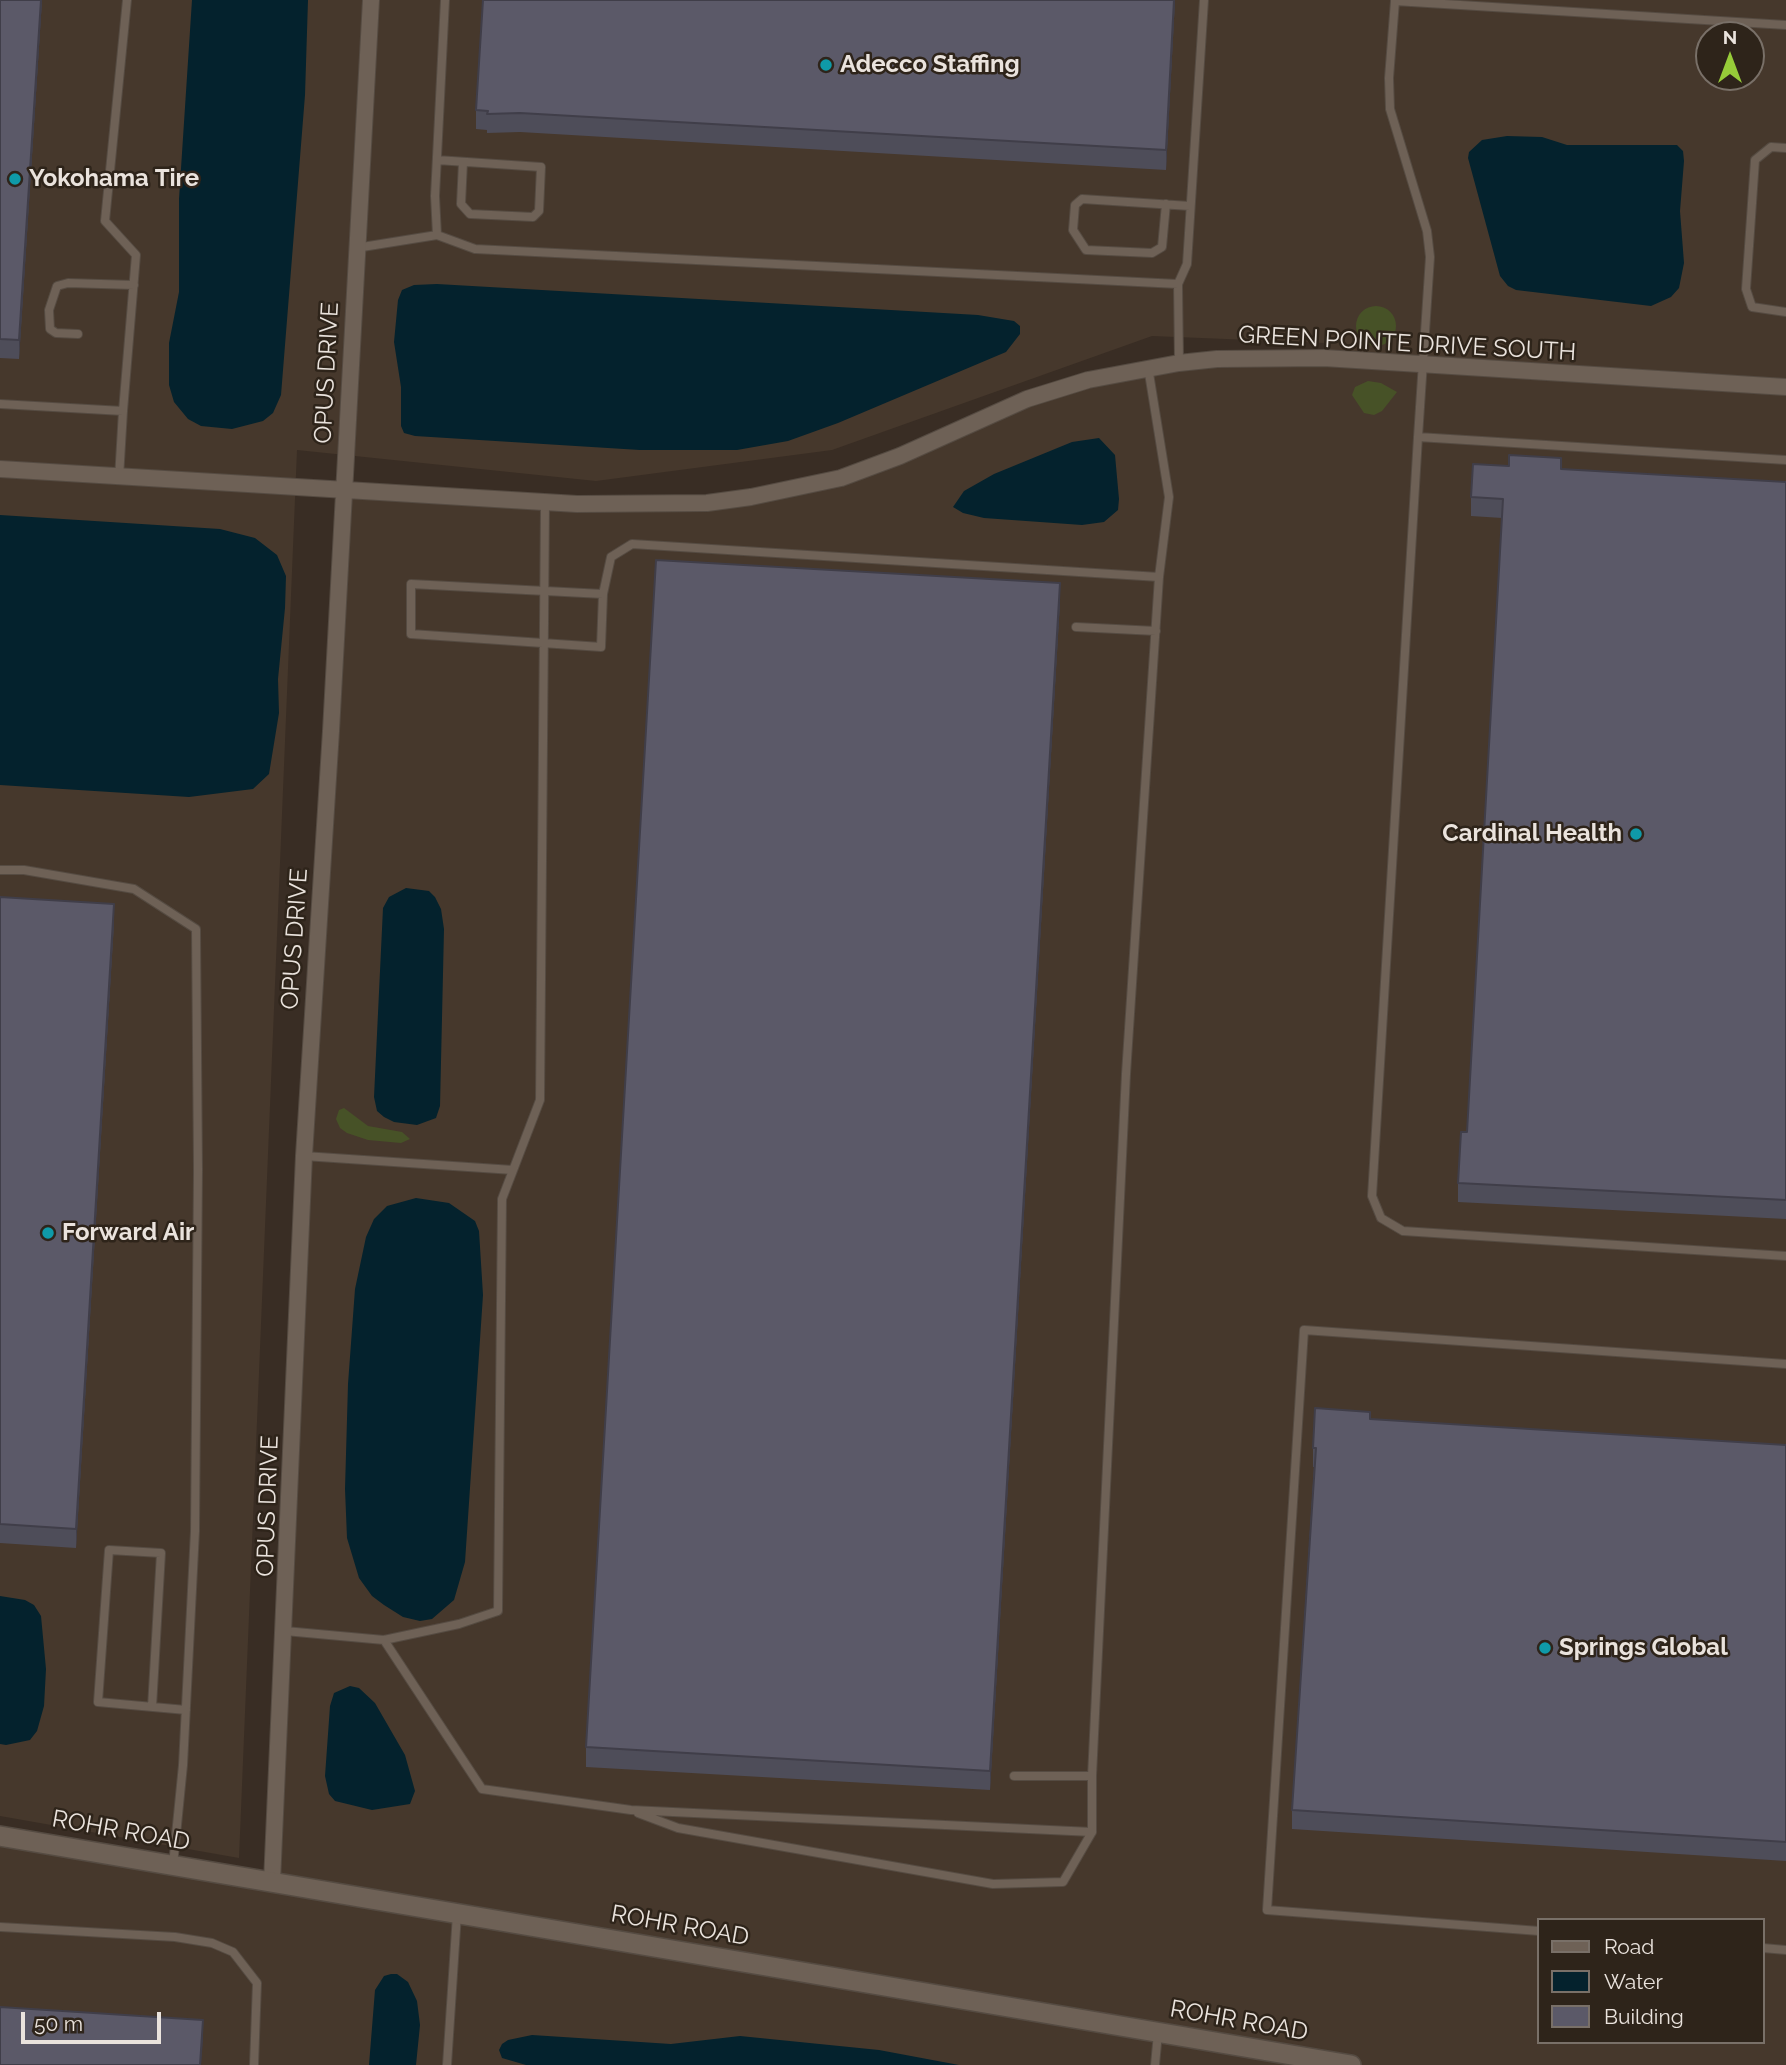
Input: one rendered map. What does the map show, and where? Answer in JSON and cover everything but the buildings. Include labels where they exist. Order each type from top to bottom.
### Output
[{"type":"street","name":"OPUS DRIVE","points":[[272,1882],[304,1156],[371,0]]},
{"type":"street","name":"GREEN POINTE DRIVE SOUTH","points":[[0,469],[545,503],[707,503],[841,478],[900,456],[1027,399],[1088,380],[1179,363],[1294,357],[1786,387]]},
{"type":"street","name":"ROHR ROAD","points":[[0,1836],[1351,2065]]},
{"type":"lane","points":[[119,478],[136,255],[105,220],[127,0]]},
{"type":"lane","points":[[437,235],[437,160],[445,0]]},
{"type":"lane","points":[[1179,363],[1178,284],[1187,264],[1204,0]]},
{"type":"lane","points":[[1786,25],[1395,0],[1390,109],[1427,231],[1430,257],[1372,1196],[1381,1218],[1403,1231],[1786,1256]]},
{"type":"lane","points":[[1786,148],[1771,147],[1755,160],[1746,289],[1752,307],[1786,312]]},
{"type":"lane","points":[[437,160],[541,167],[539,211],[533,218],[470,214],[461,204],[463,162]]},
{"type":"lane","points":[[1166,204],[1162,247],[1152,253],[1086,250],[1073,230],[1075,205],[1082,199],[1166,204],[1191,206]]},
{"type":"lane","points":[[356,248],[437,235],[475,249],[1178,284]]},
{"type":"lane","points":[[78,334],[56,334],[50,328],[49,310],[57,286],[68,283],[134,285]]},
{"type":"lane","points":[[631,1810],[678,1828],[993,1884],[1063,1882],[1092,1832],[1092,1776],[1126,1074],[1160,577],[1169,497],[1147,367]]},
{"type":"lane","points":[[0,404],[123,411]]},
{"type":"lane","points":[[1418,437],[1786,460]]},
{"type":"lane","points":[[285,1631],[384,1640],[459,1624],[498,1611],[502,1199],[540,1100],[545,503]]},
{"type":"lane","points":[[603,594],[411,584],[411,634],[543,646],[601,648],[603,594],[611,557],[632,544],[1160,577]]},
{"type":"lane","points":[[1076,627],[1156,631]]},
{"type":"lane","points":[[0,870],[24,870],[134,889],[196,929],[196,1518],[186,1710],[173,1865]]},
{"type":"lane","points":[[304,1156],[513,1170]]},
{"type":"lane","points":[[1538,1931],[1267,1910],[1304,1330],[1786,1364]]},
{"type":"lane","points":[[152,1707],[161,1553],[109,1550],[98,1702],[152,1707],[186,1710]]},
{"type":"lane","points":[[384,1640],[482,1788],[631,1810],[1092,1832]]},
{"type":"lane","points":[[1014,1776],[1092,1776]]},
{"type":"lane","points":[[447,2065],[457,1913]]},
{"type":"lane","points":[[0,1927],[175,1937],[212,1943],[233,1952],[257,1983],[254,2065]]},
{"type":"lane","points":[[1765,1948],[1786,1950]]},
{"type":"lane","points":[[1155,2065],[1158,2032]]},
{"type":"shaded area","points":[[0,0],[1786,0],[1786,2065],[0,2065],[0,1836],[272,1882],[344,489],[664,505],[797,488],[1027,399],[1148,367],[1325,358],[1325,343],[1152,336],[832,450],[596,481],[297,450],[239,1858],[0,1816]]},
{"type":"green space","points":[[1376,306],[1390,312],[1396,326],[1390,340],[1376,346],[1362,340],[1356,326],[1362,312]]},
{"type":"green space","points":[[1368,381],[1381,383],[1397,392],[1382,411],[1374,415],[1364,413],[1352,395],[1355,387]]},
{"type":"green space","points":[[344,1108],[368,1126],[402,1132],[410,1139],[401,1143],[368,1140],[347,1133],[340,1128],[336,1119],[339,1110]]},
{"type":"water","points":[[192,0],[308,0],[305,95],[281,395],[273,413],[263,421],[232,429],[201,426],[188,419],[174,402],[169,385],[169,343],[179,292],[179,199]]},
{"type":"water","points":[[1507,136],[1542,137],[1567,145],[1677,145],[1683,151],[1684,161],[1680,211],[1684,263],[1679,288],[1671,297],[1651,306],[1516,290],[1508,286],[1500,276],[1468,158],[1469,152],[1482,140]]},
{"type":"water","points":[[437,284],[978,315],[1014,321],[1020,326],[1020,334],[1006,352],[838,423],[788,441],[737,450],[640,450],[415,436],[404,433],[401,426],[401,387],[394,342],[398,300],[402,290],[414,285]]},
{"type":"water","points":[[1099,438],[1115,455],[1119,499],[1118,510],[1104,522],[1082,525],[984,518],[963,513],[953,507],[964,491],[994,474],[1072,442]]},
{"type":"water","points":[[0,515],[220,529],[255,538],[277,555],[286,576],[285,608],[278,679],[279,713],[269,774],[253,789],[189,797],[0,785]]},
{"type":"water","points":[[406,888],[429,891],[435,897],[441,909],[444,929],[440,1106],[436,1118],[417,1125],[394,1122],[384,1117],[377,1111],[374,1097],[383,908],[389,897]]},
{"type":"water","points":[[416,1198],[449,1203],[475,1221],[479,1231],[483,1295],[465,1562],[454,1600],[432,1619],[420,1621],[403,1617],[384,1605],[372,1596],[359,1578],[347,1538],[345,1489],[348,1384],[355,1289],[366,1237],[374,1219],[387,1206]]},
{"type":"water","points":[[0,1596],[25,1600],[34,1605],[41,1616],[46,1669],[44,1706],[37,1731],[30,1740],[6,1745],[0,1744]]},
{"type":"water","points":[[350,1686],[359,1688],[375,1703],[405,1755],[415,1791],[410,1804],[372,1810],[335,1801],[329,1794],[325,1776],[330,1706],[334,1693]]},
{"type":"water","points":[[397,1974],[408,1982],[417,2001],[420,2025],[416,2065],[369,2065],[375,1990],[384,1976]]},
{"type":"water","points":[[532,2035],[671,2044],[740,2036],[879,2050],[959,2065],[526,2065],[502,2058],[499,2050],[502,2044],[508,2040]]},
{"type":"place","name":"Adecco Staffing","points":[[826,65]]},
{"type":"place","name":"Yokohama Tire","points":[[15,179]]},
{"type":"place","name":"Cardinal Health","points":[[1636,834]]},
{"type":"place","name":"Forward Air","points":[[48,1233]]},
{"type":"place","name":"Springs Global","points":[[1545,1648]]}]
